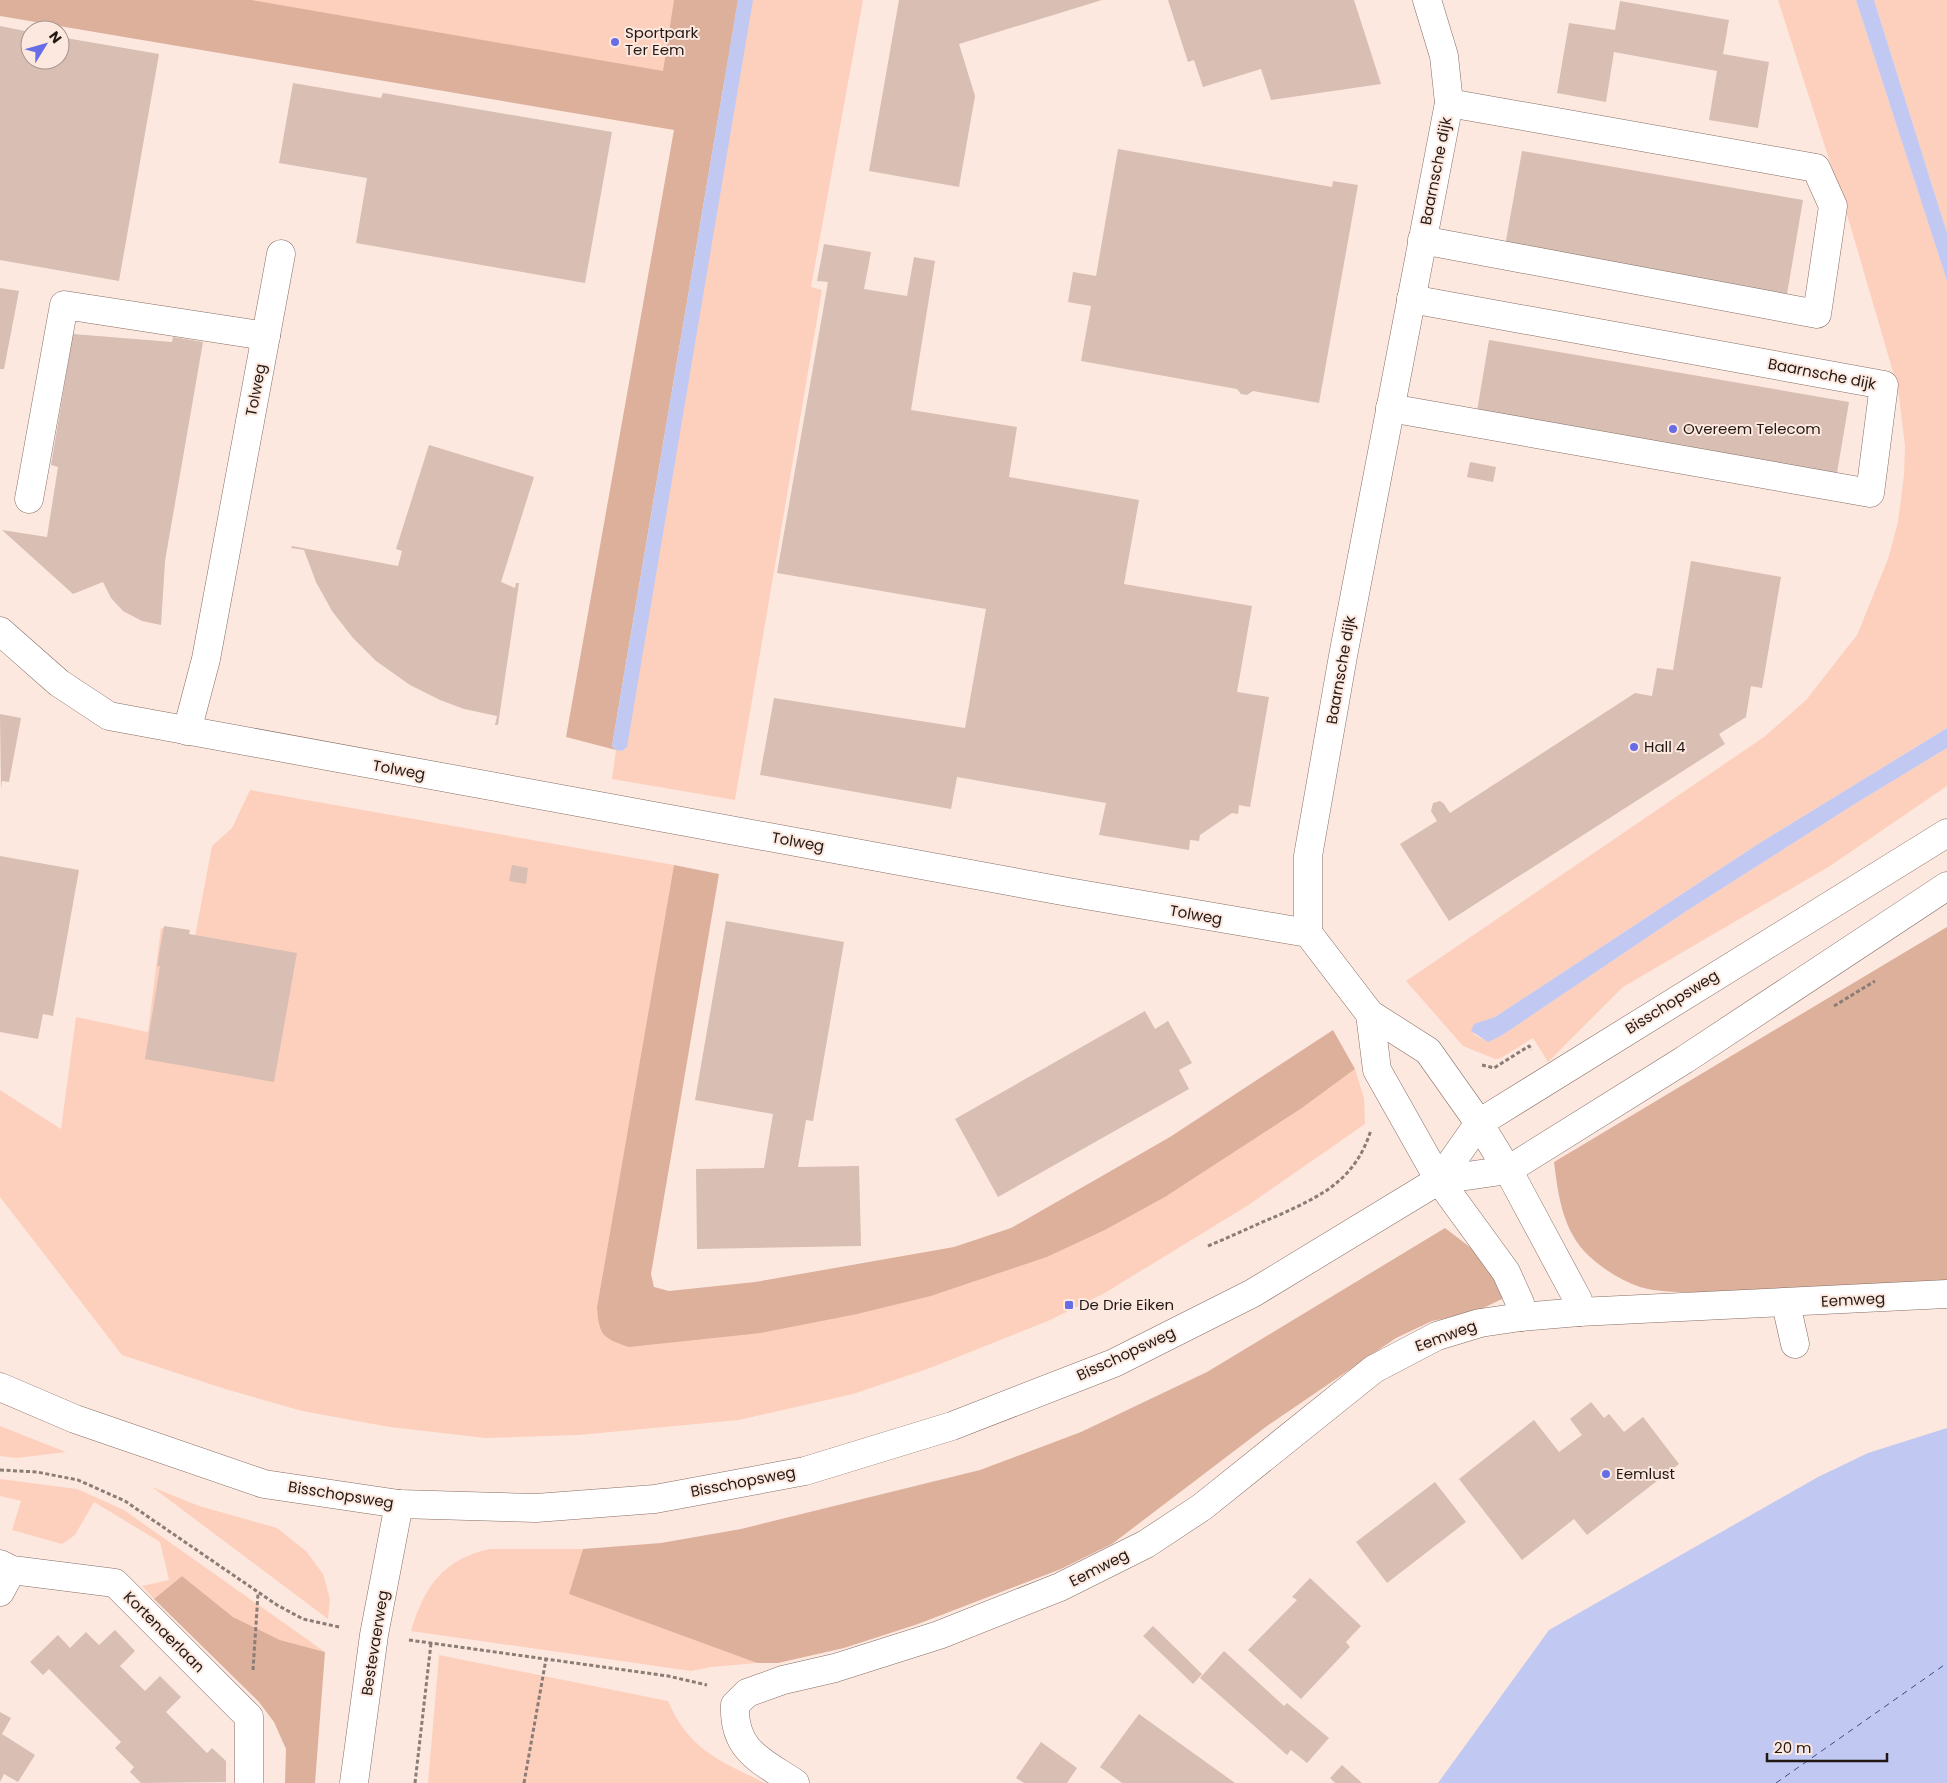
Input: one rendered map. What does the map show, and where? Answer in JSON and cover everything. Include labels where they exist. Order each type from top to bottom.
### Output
[{"type":"street","name":"Baarnsche dijk","points":[[1308,934],[1308,856],[1343,656],[1449,103],[1444,56],[1427,0]]},
{"type":"street","name":"Baarnsche dijk","points":[[1422,240],[1817,314],[1833,206],[1816,168],[1449,103]]},
{"type":"street","name":"Tolweg","points":[[187,731],[206,659],[281,254]]},
{"type":"street","name":"Baarnsche dijk","points":[[1390,408],[1870,493],[1884,385],[1411,299]]},
{"type":"street","points":[[29,499],[64,305],[266,336]]},
{"type":"street","name":"Tolweg","points":[[0,631],[59,683],[109,716],[1308,934]]},
{"type":"street","name":"Bisschopsweg","points":[[1439,1180],[1479,1123],[1936,840],[1947,827]]},
{"type":"street","name":"Bisschopsweg","points":[[0,1387],[75,1419],[264,1484],[399,1504],[536,1508],[655,1499],[805,1471],[952,1426],[1114,1363],[1253,1293],[1439,1180],[1508,1170],[1684,1060],[1944,889]]},
{"type":"street","points":[[1308,934],[1370,1014],[1428,1051],[1479,1123],[1508,1170],[1578,1300],[1578,1312]]},
{"type":"street","points":[[1370,1014],[1377,1070],[1439,1180],[1506,1272],[1520,1303],[1521,1317]]},
{"type":"street","name":"Eemweg","points":[[747,1694],[783,1680],[835,1668],[939,1635],[1060,1587],[1175,1526],[1374,1370],[1437,1336],[1480,1323],[1578,1312],[1786,1304],[1947,1294]]},
{"type":"street","points":[[1786,1304],[1795,1344]]},
{"type":"street","name":"Bestevaerweg","points":[[354,1783],[374,1635],[399,1504]]},
{"type":"street","name":"Kortenaerlaan","points":[[4,1575],[115,1583],[249,1717]]},
{"type":"street","points":[[747,1694],[735,1706],[734,1718],[738,1735],[750,1754],[795,1783]]},
{"type":"street","points":[[249,1717],[249,1783]]},
{"type":"path","points":[[1208,1246],[1313,1199],[1332,1188],[1352,1169],[1365,1149],[1371,1130],[1372,1106],[1384,1082]]},
{"type":"path","points":[[0,1470],[37,1472],[78,1480],[125,1501],[258,1594],[303,1619],[374,1635],[668,1676],[747,1694]]},
{"type":"path","points":[[249,1717],[258,1594]]},
{"type":"path","points":[[415,1783],[431,1643]]},
{"type":"path","points":[[524,1783],[546,1659]]},
{"type":"shaded area","points":[[0,0],[251,0],[663,71],[674,0],[738,0],[612,746],[616,750],[566,737],[674,130],[70,28],[70,20],[24,20],[0,16]]},
{"type":"shaded area","points":[[245,0],[863,0],[811,287],[822,290],[735,800],[612,779],[616,750],[622,751],[738,87]]},
{"type":"shaded area","points":[[1778,0],[1856,0],[1947,281],[1947,728],[1758,844],[1495,1017],[1481,1024],[1473,1034],[1487,1041],[1501,1036],[1685,912],[1947,748],[1947,786],[1830,866],[1623,987],[1548,1062],[1533,1038],[1501,1058],[1495,1059],[1463,1046],[1406,981],[1764,737],[1806,700],[1857,635],[1888,559],[1898,522],[1904,475],[1905,446],[1898,389],[1851,228]]},
{"type":"shaded area","points":[[1874,0],[1947,0],[1947,233]]},
{"type":"shaded area","points":[[250,790],[674,865],[597,1307],[761,1333],[931,1296],[1047,1257],[1105,1230],[1165,1197],[1302,1108],[1355,1069],[1364,1098],[1365,1124],[1247,1206],[1103,1294],[1048,1321],[930,1368],[853,1394],[739,1420],[579,1435],[485,1438],[390,1427],[302,1411],[225,1389],[122,1355],[0,1197],[0,1090],[61,1129],[76,1017],[148,1032],[161,928],[195,936],[212,846],[232,828]]},
{"type":"shaded area","points":[[674,865],[719,874],[651,1274],[654,1287],[669,1291],[755,1282],[954,1247],[1011,1228],[1170,1137],[1333,1030],[1355,1069],[1302,1108],[1165,1197],[1105,1230],[1047,1257],[931,1296],[857,1314],[761,1333],[629,1347],[613,1341],[604,1334],[599,1324],[597,1307]]},
{"type":"shaded area","points":[[1947,927],[1947,1281],[1828,1289],[1665,1291],[1640,1287],[1620,1278],[1594,1261],[1580,1246],[1573,1236],[1563,1212],[1554,1162]]},
{"type":"shaded area","points":[[1445,1228],[1492,1264],[1505,1282],[1502,1299],[1473,1313],[1432,1321],[1396,1338],[1267,1426],[1112,1544],[1061,1569],[918,1624],[844,1648],[778,1663],[757,1663],[569,1594],[583,1549],[661,1543],[741,1529],[980,1470],[1081,1432],[1207,1372]]},
{"type":"shaded area","points":[[0,1426],[66,1452],[17,1458],[0,1456]]},
{"type":"shaded area","points":[[0,1479],[77,1489],[124,1510],[325,1652],[280,1640],[233,1617],[182,1576],[154,1599],[142,1586],[169,1580],[160,1542],[94,1502],[75,1535],[62,1544],[12,1530],[21,1501],[0,1496]]},
{"type":"shaded area","points":[[152,1487],[199,1506],[277,1528],[306,1551],[323,1574],[330,1599],[328,1619]]},
{"type":"shaded area","points":[[490,1549],[583,1549],[570,1594],[757,1663],[711,1667],[691,1671],[411,1631],[422,1601],[438,1577],[460,1560]]},
{"type":"shaded area","points":[[182,1576],[233,1617],[280,1640],[325,1652],[315,1783],[285,1783],[286,1749],[274,1722],[259,1702],[154,1599]]},
{"type":"shaded area","points":[[439,1655],[668,1701],[676,1718],[696,1743],[720,1760],[765,1783],[428,1783]]},
{"type":"water","points":[[738,0],[753,0],[627,747],[622,751],[616,750],[612,746]]},
{"type":"water","points":[[1856,0],[1874,0],[1947,233],[1947,281]]},
{"type":"water","points":[[1947,728],[1947,748],[1685,912],[1501,1036],[1488,1042],[1471,1031],[1474,1024],[1495,1017],[1758,844]]},
{"type":"water","points":[[1947,1428],[1947,1783],[1438,1783],[1549,1630],[1818,1477],[1868,1453]]},
{"type":"building","points":[[899,0],[1102,0],[959,44],[975,96],[959,187],[869,171]]},
{"type":"building","points":[[1168,0],[1354,0],[1381,84],[1271,100],[1261,69],[1203,87],[1194,60],[1188,62]]},
{"type":"building","points":[[1620,1],[1729,20],[1723,54],[1769,62],[1758,128],[1709,120],[1717,71],[1614,52],[1606,102],[1557,93],[1569,23],[1615,30]]},
{"type":"building","points":[[0,26],[20,30],[20,70],[70,70],[70,39],[159,54],[119,281],[0,260]]},
{"type":"building","points":[[293,83],[381,98],[383,93],[612,132],[585,283],[356,243],[367,178],[279,163]]},
{"type":"building","points":[[1118,149],[1332,187],[1333,181],[1358,185],[1319,403],[1253,391],[1247,395],[1241,394],[1237,389],[1081,361],[1091,306],[1068,302],[1073,272],[1096,276]]},
{"type":"building","points":[[1522,151],[1803,200],[1787,294],[1505,246]]},
{"type":"building","points":[[824,244],[871,252],[864,289],[907,296],[914,257],[935,261],[911,410],[1017,427],[1009,477],[1139,500],[1124,584],[1252,606],[1237,692],[1269,697],[1250,807],[1239,805],[1238,814],[1232,813],[1200,835],[1199,841],[1190,840],[1189,850],[1099,835],[1106,803],[957,777],[951,809],[760,775],[774,698],[965,728],[986,609],[777,573],[828,282],[817,281]]},
{"type":"building","points":[[0,288],[19,291],[4,369],[0,369]]},
{"type":"building","points":[[73,334],[172,342],[173,337],[203,342],[165,561],[161,625],[142,621],[123,611],[111,598],[103,582],[73,594],[2,530],[47,537],[58,467],[51,465]]},
{"type":"building","points":[[1489,340],[1849,402],[1837,473],[1477,411]]},
{"type":"building","points":[[429,445],[534,477],[501,582],[515,588],[516,583],[519,583],[498,725],[495,725],[497,716],[464,709],[440,700],[410,685],[376,661],[353,638],[332,611],[316,582],[304,550],[291,548],[292,546],[398,566],[402,551],[396,549]]},
{"type":"building","points":[[1470,462],[1496,467],[1493,482],[1467,477]]},
{"type":"building","points":[[1691,561],[1781,577],[1762,688],[1751,686],[1746,717],[1719,734],[1725,744],[1449,921],[1400,844],[1437,821],[1431,811],[1433,803],[1440,801],[1450,813],[1635,693],[1652,696],[1657,668],[1673,670]]},
{"type":"building","points":[[0,714],[21,718],[9,782],[2,781],[1,789]]},
{"type":"building","points":[[0,856],[79,870],[53,1016],[43,1014],[38,1039],[0,1032]]},
{"type":"building","points":[[512,865],[528,868],[526,884],[509,881]]},
{"type":"building","points":[[726,921],[844,942],[813,1121],[806,1120],[798,1167],[859,1166],[861,1246],[697,1249],[696,1169],[764,1168],[773,1114],[695,1100]]},
{"type":"building","points":[[164,926],[190,930],[189,934],[297,953],[274,1082],[145,1059],[160,966],[157,966]]},
{"type":"building","points":[[1145,1011],[1155,1029],[1168,1021],[1192,1063],[1179,1070],[1189,1089],[998,1197],[955,1119]]},
{"type":"building","points":[[1591,1402],[1604,1418],[1609,1414],[1624,1432],[1643,1417],[1679,1464],[1587,1535],[1574,1519],[1522,1560],[1459,1479],[1534,1420],[1559,1452],[1582,1435],[1570,1419]]},
{"type":"building","points":[[1435,1482],[1466,1522],[1387,1583],[1356,1542]]},
{"type":"building","points":[[1310,1578],[1361,1626],[1346,1642],[1350,1647],[1301,1699],[1248,1650],[1297,1600],[1292,1597]]},
{"type":"building","points":[[1153,1626],[1202,1674],[1193,1684],[1143,1636]]},
{"type":"building","points":[[115,1630],[135,1651],[120,1666],[145,1691],[160,1676],[181,1697],[166,1712],[207,1753],[212,1748],[226,1761],[226,1782],[141,1783],[130,1772],[134,1767],[115,1748],[121,1742],[49,1669],[43,1675],[30,1662],[58,1635],[70,1648],[86,1632],[99,1645]]},
{"type":"building","points":[[1224,1651],[1284,1706],[1287,1703],[1329,1738],[1307,1763],[1291,1750],[1287,1755],[1200,1678]]},
{"type":"building","points":[[0,1712],[11,1718],[2,1734],[35,1755],[18,1782],[4,1774],[0,1782]]},
{"type":"building","points":[[1139,1714],[1235,1783],[1122,1783],[1100,1767]]},
{"type":"building","points":[[1041,1742],[1077,1768],[1067,1783],[1024,1783],[1016,1778]]},
{"type":"building","points":[[1342,1765],[1362,1783],[1335,1783],[1330,1778]]},
{"type":"ferry route","points":[[1776,1783],[1947,1663]]},
{"type":"place","name":"Sportpark Ter Eem","points":[[615,42]]},
{"type":"place","name":"Overeem Telecom","points":[[1673,429]]},
{"type":"place","name":"Hall 4","points":[[1634,747]]},
{"type":"place","name":"De Drie Eiken","points":[[1069,1305]]},
{"type":"place","name":"Eemlust","points":[[1606,1474]]}]
